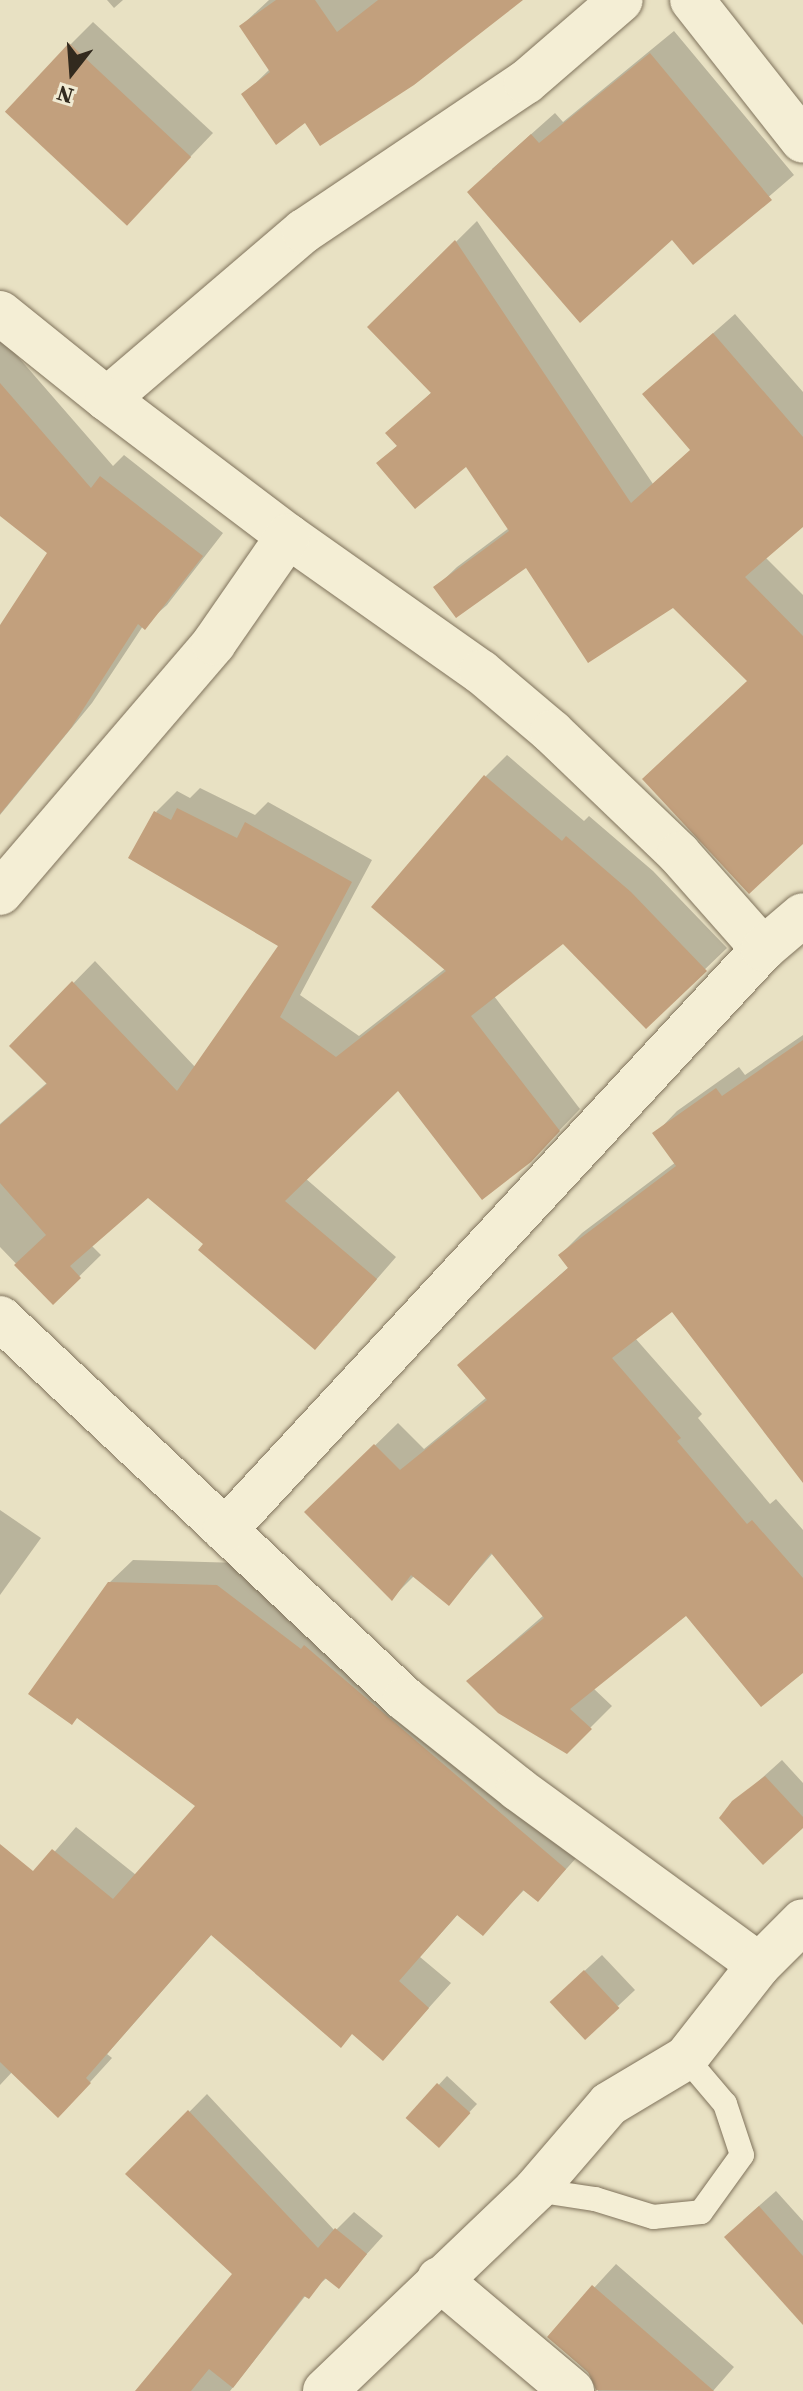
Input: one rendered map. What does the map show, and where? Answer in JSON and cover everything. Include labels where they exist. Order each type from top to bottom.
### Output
[{"type":"street","points":[[107,399],[304,231],[526,82],[621,0]]},
{"type":"street","points":[[692,0],[803,141]]},
{"type":"street","points":[[0,313],[107,399],[288,536],[481,672],[552,732],[679,854],[763,949]]},
{"type":"street","points":[[0,893],[214,643],[288,536]]},
{"type":"street","points":[[225,1530],[763,949],[803,915]]},
{"type":"street","points":[[0,1318],[405,1699],[518,1789],[759,1965]]},
{"type":"street","points":[[325,2391],[535,2190],[609,2104],[686,2058],[759,1965],[803,1921]]},
{"type":"street","points":[[439,2279],[572,2391]]},
{"type":"lane","points":[[535,2190],[595,2199],[653,2217],[701,2212],[742,2155],[725,2104],[686,2058]]},
{"type":"building","points":[[276,0],[315,0],[337,32],[378,0],[523,0],[414,85],[320,146],[305,123],[276,145],[241,94],[270,72],[239,26]]},
{"type":"building","points":[[69,43],[191,157],[127,226],[5,112]]},
{"type":"building","points":[[650,53],[772,200],[693,265],[672,240],[580,323],[467,192],[531,134],[539,143]]},
{"type":"building","points":[[455,240],[631,503],[690,450],[642,394],[713,333],[803,437],[803,527],[745,577],[803,636],[803,844],[749,894],[642,779],[747,681],[673,608],[588,663],[526,568],[456,618],[433,587],[509,531],[466,467],[415,509],[376,463],[397,446],[385,433],[431,393],[367,327]]},
{"type":"building","points":[[0,383],[91,488],[100,476],[203,556],[145,630],[138,624],[71,728],[0,814],[0,625],[47,553],[0,516]]},
{"type":"building","points":[[484,775],[562,841],[566,836],[631,892],[707,971],[646,1029],[563,944],[471,1016],[560,1131],[531,1162],[482,1200],[398,1091],[285,1201],[377,1279],[315,1350],[198,1250],[203,1244],[148,1198],[70,1266],[81,1278],[53,1305],[14,1265],[46,1235],[0,1183],[0,1125],[47,1084],[9,1046],[72,981],[177,1091],[278,946],[128,858],[154,811],[171,820],[177,808],[237,838],[245,822],[352,882],[280,1017],[336,1057],[446,971],[371,907]]},
{"type":"building","points":[[803,1040],[803,1483],[672,1312],[612,1358],[681,1438],[677,1441],[747,1524],[752,1520],[803,1578],[803,1673],[761,1707],[686,1616],[570,1709],[592,1729],[567,1754],[498,1713],[466,1681],[544,1618],[491,1553],[449,1606],[411,1575],[392,1601],[304,1512],[374,1444],[400,1470],[487,1400],[457,1365],[568,1268],[558,1255],[676,1166],[652,1133],[716,1088],[722,1096]]},
{"type":"building","points":[[108,1582],[217,1585],[301,1649],[304,1645],[566,1869],[538,1902],[523,1890],[483,1936],[457,1915],[399,1981],[429,2008],[383,2061],[352,2034],[341,2048],[211,1935],[86,2078],[91,2083],[58,2118],[0,2062],[0,1844],[33,1871],[52,1849],[113,1899],[195,1806],[77,1718],[72,1725],[28,1694]]},
{"type":"building","points":[[765,1776],[803,1817],[803,1828],[763,1865],[719,1818],[732,1801]]},
{"type":"building","points":[[584,1970],[619,2008],[585,2040],[550,2002]]},
{"type":"building","points":[[437,2083],[470,2113],[439,2148],[406,2118]]},
{"type":"building","points":[[188,2110],[318,2248],[335,2228],[367,2254],[339,2289],[325,2278],[309,2299],[304,2296],[233,2388],[209,2369],[191,2391],[135,2391],[232,2274],[125,2174]]},
{"type":"building","points":[[759,2206],[803,2256],[803,2325],[724,2237]]},
{"type":"building","points":[[592,2285],[714,2391],[596,2390],[588,2372],[547,2337]]}]
